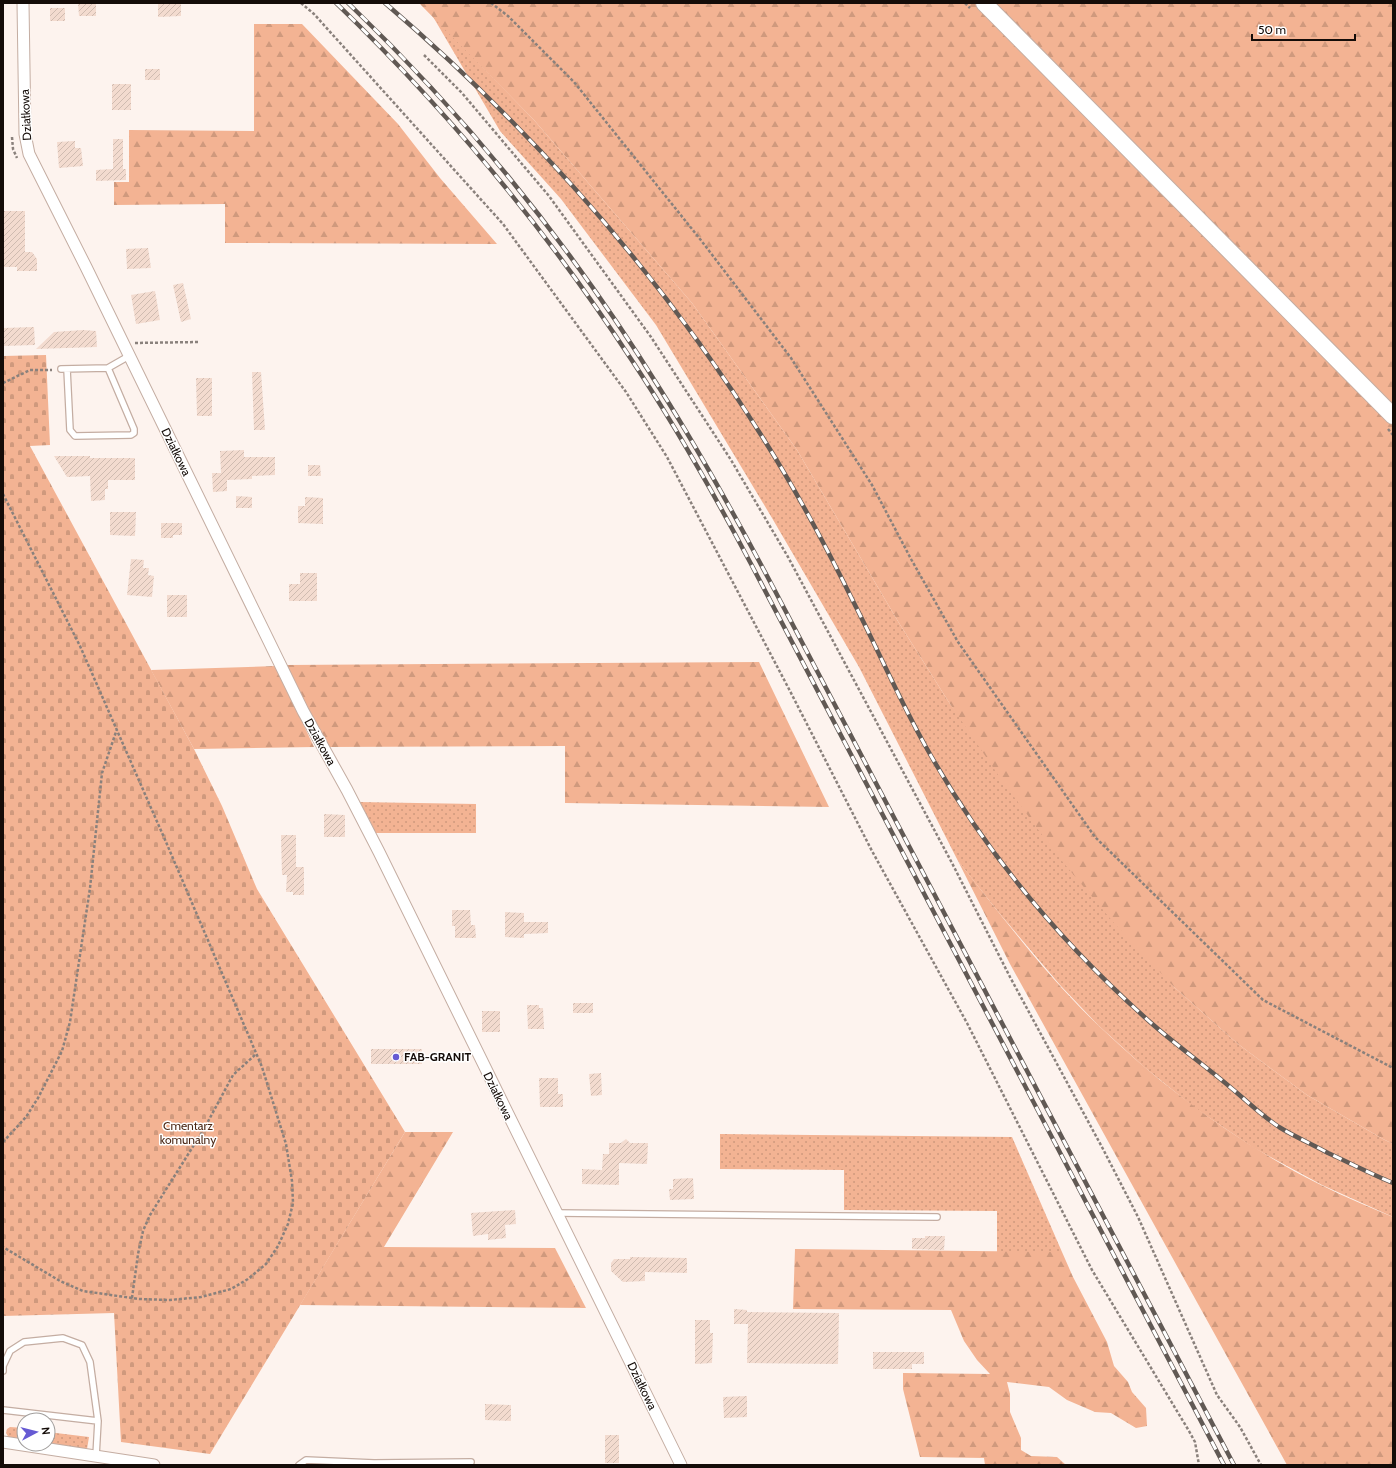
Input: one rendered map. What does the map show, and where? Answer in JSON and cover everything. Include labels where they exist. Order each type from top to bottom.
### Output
[{"type":"street","name":"Działkowa","points":[[23,3],[25,134],[29,154],[86,267],[302,711],[347,790],[379,852],[681,1465]]},
{"type":"street","points":[[984,3],[1393,416]]},
{"type":"street","points":[[3,1442],[154,1465]]},
{"type":"lane","points":[[108,368],[134,429],[134,433],[131,435],[75,436],[70,430],[64,369],[108,368],[129,356]]},
{"type":"lane","points":[[556,1213],[937,1217]]},
{"type":"lane","points":[[3,1371],[3,1366],[10,1351],[24,1342],[63,1338],[82,1345],[90,1362],[98,1421],[96,1456]]},
{"type":"lane","points":[[3,1410],[98,1421]]},
{"type":"lane","points":[[299,1465],[306,1460],[374,1463],[472,1462]]},
{"type":"path","points":[[301,3],[314,14],[503,224],[626,392],[667,457],[872,851],[967,1023],[1092,1270],[1195,1442],[1199,1465]]},
{"type":"path","points":[[490,3],[508,16],[574,82],[700,239],[790,358],[872,485],[911,559],[958,642],[1094,837],[1263,1000],[1393,1068]]},
{"type":"path","points":[[424,55],[462,94],[549,196],[651,337],[731,460],[788,557],[1103,1149],[1138,1217],[1217,1395],[1240,1427],[1261,1465]]},
{"type":"path","points":[[123,343],[198,342]]},
{"type":"path","points":[[3,383],[30,370],[64,369]]},
{"type":"path","points":[[3,494],[80,646],[262,1067],[286,1144],[292,1181],[292,1204],[288,1224],[278,1246],[266,1264],[248,1279],[231,1289],[201,1297],[170,1300],[132,1298],[83,1291],[60,1280],[3,1247]]},
{"type":"path","points":[[3,1142],[26,1117],[38,1098],[62,1050],[70,1022],[90,888],[102,773],[117,729]]},
{"type":"path","points":[[132,1298],[138,1254],[143,1232],[150,1215],[204,1129],[233,1075],[256,1054]]},
{"type":"green space","points":[[419,3],[1393,3],[1393,1144],[1307,1095],[1238,1044],[1174,987],[1114,923],[1057,855],[1003,782],[950,704],[899,623],[797,450],[692,303],[534,120]]},
{"type":"green space","points":[[432,15],[534,120],[692,303],[797,450],[899,623],[950,704],[1174,987],[1238,1044],[1307,1095],[1393,1144],[1393,1217],[1322,1185],[1254,1148],[1195,1108],[1143,1066],[1098,1025],[1060,985],[1000,914],[958,861],[859,667],[772,518],[656,325],[561,199],[500,131]]},
{"type":"green space","points":[[254,24],[302,24],[398,124],[440,178],[497,244],[225,243],[225,204],[114,205],[114,182],[129,182],[129,130],[254,131]]},
{"type":"green space","name":"Cmentarz komunalny","points":[[46,355],[50,445],[30,446],[194,749],[222,806],[257,889],[405,1132],[210,1454],[121,1442],[114,1313],[3,1316],[3,356]]},
{"type":"green space","points":[[759,662],[829,807],[565,803],[565,746],[327,747],[286,665]]},
{"type":"green space","points":[[276,666],[314,747],[194,749],[151,670]]},
{"type":"green space","points":[[358,802],[476,804],[476,833],[375,833]]},
{"type":"green space","points":[[958,861],[1043,967],[1061,987],[1099,1026],[1150,1072],[1204,1114],[1261,1152],[1321,1185],[1393,1217],[1393,1465],[1287,1465],[1010,964]]},
{"type":"green space","points":[[405,1132],[453,1132],[384,1247],[555,1248],[586,1308],[300,1305]]},
{"type":"green space","points":[[720,1134],[1012,1137],[1062,1252],[997,1252],[997,1211],[844,1210],[844,1170],[720,1169]]},
{"type":"green space","points":[[795,1249],[1062,1252],[1073,1277],[1107,1342],[1114,1366],[1128,1382],[1132,1392],[1146,1408],[1147,1426],[1136,1428],[1111,1413],[1095,1412],[1067,1400],[1049,1387],[1007,1382],[1010,1394],[1010,1412],[1021,1438],[1021,1450],[1031,1456],[1057,1457],[1066,1465],[985,1465],[984,1458],[920,1457],[903,1389],[903,1373],[990,1374],[977,1360],[964,1341],[951,1310],[793,1309]]},
{"type":"green space","points":[[10,1427],[16,1427],[16,1439],[9,1438],[6,1433],[7,1429]]},
{"type":"green space","points":[[56,1433],[89,1437],[87,1449],[56,1444]]},
{"type":"building","points":[[78,3],[96,3],[96,16],[79,16]]},
{"type":"building","points":[[158,3],[181,3],[181,16],[158,17]]},
{"type":"building","points":[[50,8],[65,8],[65,21],[50,21]]},
{"type":"building","points":[[145,69],[160,69],[160,80],[145,80]]},
{"type":"building","points":[[112,84],[131,84],[131,110],[112,110]]},
{"type":"building","points":[[113,139],[123,139],[123,169],[126,169],[126,180],[96,181],[96,170],[113,169]]},
{"type":"building","points":[[75,141],[75,148],[81,148],[83,166],[59,168],[57,142]]},
{"type":"building","points":[[3,211],[25,211],[25,252],[32,252],[37,259],[37,271],[17,271],[17,267],[3,267]]},
{"type":"building","points":[[148,248],[151,268],[127,269],[126,249]]},
{"type":"building","points":[[183,283],[191,319],[181,322],[173,285]]},
{"type":"building","points":[[155,291],[160,320],[136,324],[131,295]]},
{"type":"building","points":[[34,327],[35,345],[3,346],[3,328]]},
{"type":"building","points":[[83,330],[96,331],[97,347],[36,349],[54,332]]},
{"type":"building","points":[[252,372],[261,372],[265,430],[254,430]]},
{"type":"building","points":[[196,378],[212,378],[212,416],[197,416]]},
{"type":"building","points":[[244,450],[244,457],[275,457],[275,475],[252,476],[252,479],[227,480],[227,491],[213,492],[212,473],[221,473],[220,451]]},
{"type":"building","points":[[54,456],[135,458],[135,480],[108,480],[108,489],[105,489],[105,500],[91,501],[90,476],[67,477]]},
{"type":"building","points":[[308,465],[320,465],[321,476],[308,476]]},
{"type":"building","points":[[236,496],[252,497],[252,508],[236,508]]},
{"type":"building","points":[[305,497],[323,498],[323,524],[298,523],[298,506],[305,506]]},
{"type":"building","points":[[110,512],[136,512],[135,536],[110,535]]},
{"type":"building","points":[[161,523],[182,523],[182,535],[173,535],[173,538],[161,538]]},
{"type":"building","points":[[131,559],[144,560],[143,568],[149,568],[148,575],[154,576],[152,597],[127,595]]},
{"type":"building","points":[[300,573],[317,573],[317,601],[289,601],[289,584],[300,584]]},
{"type":"building","points":[[167,595],[187,595],[187,617],[167,617]]},
{"type":"building","points":[[324,814],[345,815],[345,837],[324,837]]},
{"type":"building","points":[[281,835],[296,835],[296,867],[304,867],[304,895],[293,895],[293,892],[286,892],[287,875],[282,875]]},
{"type":"building","points":[[452,910],[470,910],[471,925],[475,925],[476,938],[455,938],[455,926],[452,926]]},
{"type":"building","points":[[505,912],[524,913],[524,922],[548,922],[548,933],[524,934],[524,938],[505,937]]},
{"type":"building","points":[[573,1003],[593,1003],[593,1013],[573,1013]]},
{"type":"building","points":[[527,1005],[539,1005],[539,1008],[543,1008],[544,1029],[528,1029]]},
{"type":"building","points":[[482,1011],[500,1011],[500,1032],[482,1032]]},
{"type":"building","name":"FAB-GRANIT","points":[[371,1049],[422,1049],[422,1064],[371,1064]]},
{"type":"building","points":[[601,1073],[602,1095],[591,1096],[589,1074]]},
{"type":"building","points":[[539,1078],[558,1078],[558,1094],[563,1094],[563,1107],[540,1107]]},
{"type":"building","points":[[626,1139],[630,1143],[648,1143],[647,1164],[619,1163],[619,1185],[582,1184],[582,1169],[602,1170],[603,1154],[609,1154],[609,1143],[621,1143]]},
{"type":"building","points":[[693,1178],[694,1199],[670,1200],[669,1189],[673,1189],[673,1179]]},
{"type":"building","points":[[515,1210],[516,1224],[505,1225],[506,1238],[488,1240],[488,1234],[473,1236],[471,1213]]},
{"type":"building","points":[[925,1236],[945,1236],[944,1250],[912,1249],[912,1238],[925,1238]]},
{"type":"building","points":[[630,1257],[687,1258],[687,1273],[645,1272],[645,1281],[623,1282],[611,1271],[611,1263],[614,1259],[630,1259]]},
{"type":"building","points":[[734,1309],[747,1310],[747,1312],[839,1313],[838,1364],[747,1363],[748,1324],[734,1324]]},
{"type":"building","points":[[695,1320],[710,1320],[710,1333],[713,1333],[712,1363],[695,1364]]},
{"type":"building","points":[[873,1352],[924,1352],[924,1364],[912,1364],[912,1369],[873,1369]]},
{"type":"building","points":[[747,1396],[747,1417],[724,1418],[723,1397]]},
{"type":"building","points":[[485,1404],[511,1405],[511,1421],[485,1420]]},
{"type":"building","points":[[605,1435],[619,1435],[619,1463],[605,1463]]},
{"type":"railway","points":[[336,3],[418,86],[495,174],[566,266],[633,362],[664,411],[750,562],[1224,1465]]},
{"type":"railway","points":[[348,3],[435,92],[516,186],[591,286],[675,413],[747,538],[1234,1465]]},
{"type":"railway","points":[[385,3],[492,101],[542,153],[590,206],[637,262],[681,319],[723,377],[776,458],[823,541],[916,730],[949,785],[973,823],[999,859],[1055,928],[1117,992],[1150,1022],[1266,1118],[1279,1127],[1328,1153],[1393,1183]]},
{"type":"place","name":"FAB-GRANIT","points":[[396,1057]]}]
